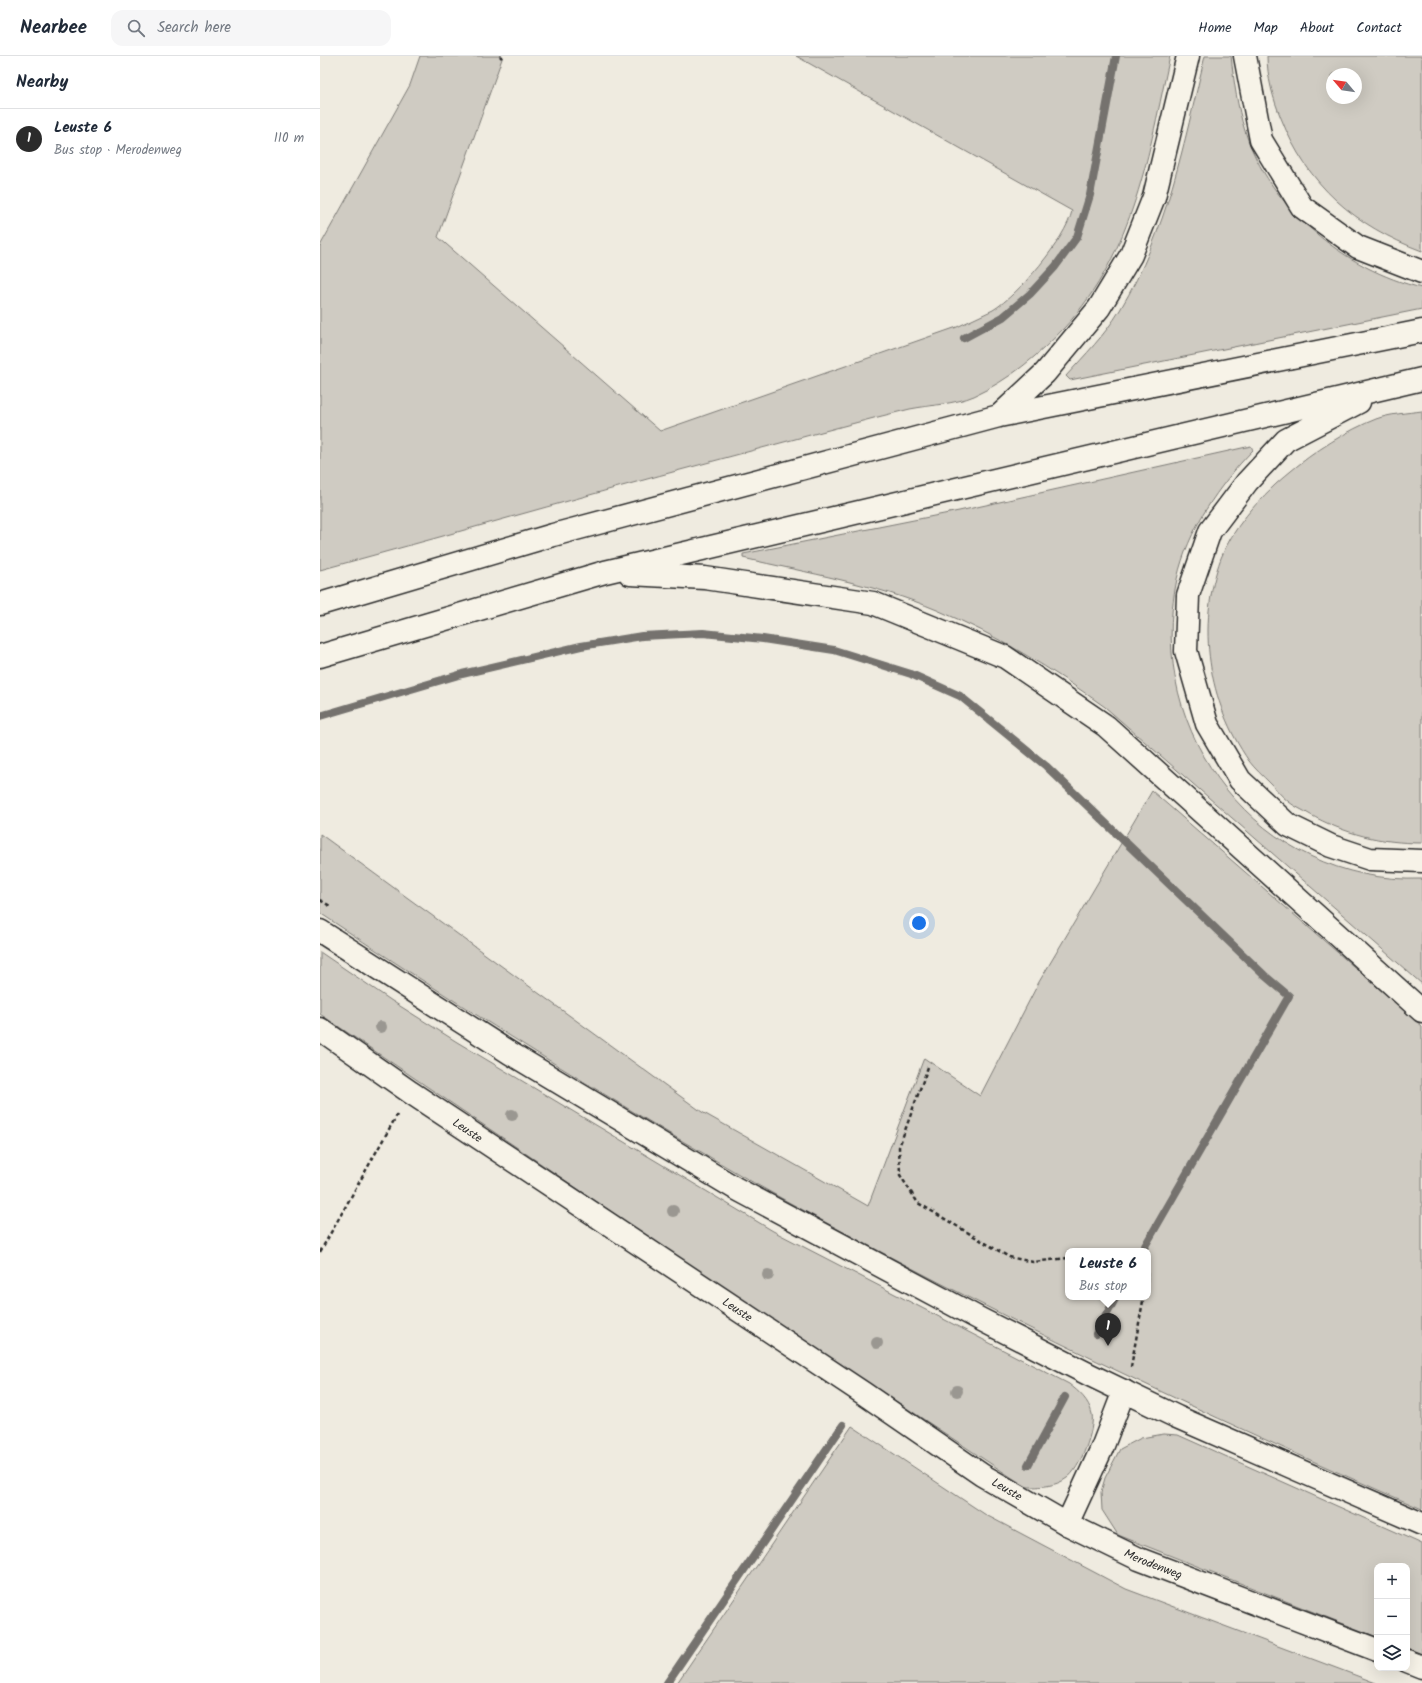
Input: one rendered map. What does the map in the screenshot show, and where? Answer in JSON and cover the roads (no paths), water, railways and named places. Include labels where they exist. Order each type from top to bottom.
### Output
[{"type":"main road","points":[[999,416],[1045,373],[1099,308],[1131,255],[1154,197],[1188,56]]},
{"type":"main road","points":[[1245,56],[1261,140],[1302,207],[1358,247],[1422,272]]},
{"type":"main road","points":[[320,604],[553,535],[999,416],[1422,331]]},
{"type":"main road","points":[[320,656],[605,572],[1422,379]]},
{"type":"main road","points":[[1422,383],[1360,402],[1286,440],[1247,482],[1210,531],[1188,595],[1186,651],[1207,724],[1236,774],[1240,780],[1288,825],[1331,846],[1370,859],[1422,861]]},
{"type":"main road","points":[[605,572],[705,578],[873,602],[1005,657],[1106,726],[1422,1011]]},
{"type":"main road","points":[[320,930],[510,1053],[735,1188],[980,1319],[1177,1417],[1422,1524]]},
{"type":"main road","name":"Leuste","points":[[320,1029],[410,1092],[863,1393],[982,1475],[1067,1524]]},
{"type":"main road","points":[[1067,1524],[1102,1448],[1124,1391]]},
{"type":"main road","name":"Merodenweg","points":[[1067,1524],[1139,1559],[1374,1649]]},
{"type":"main road","points":[[1410,1662],[1422,1667]]},
{"type":"waterway","points":[[964,338],[1003,317],[1030,294],[1055,267],[1077,237],[1090,195],[1116,56]]},
{"type":"waterway","points":[[320,716],[462,674],[581,646],[642,636],[703,633],[763,639],[834,650],[911,674],[960,696],[1046,766],[1264,975],[1289,996],[1145,1246]]},
{"type":"waterway","points":[[1096,1334],[1114,1300]]},
{"type":"waterway","points":[[1028,1465],[1065,1397]]},
{"type":"waterway","points":[[667,1683],[843,1425]]},
{"type":"place","name":"Leuste 6","points":[[1108,1346]]}]
